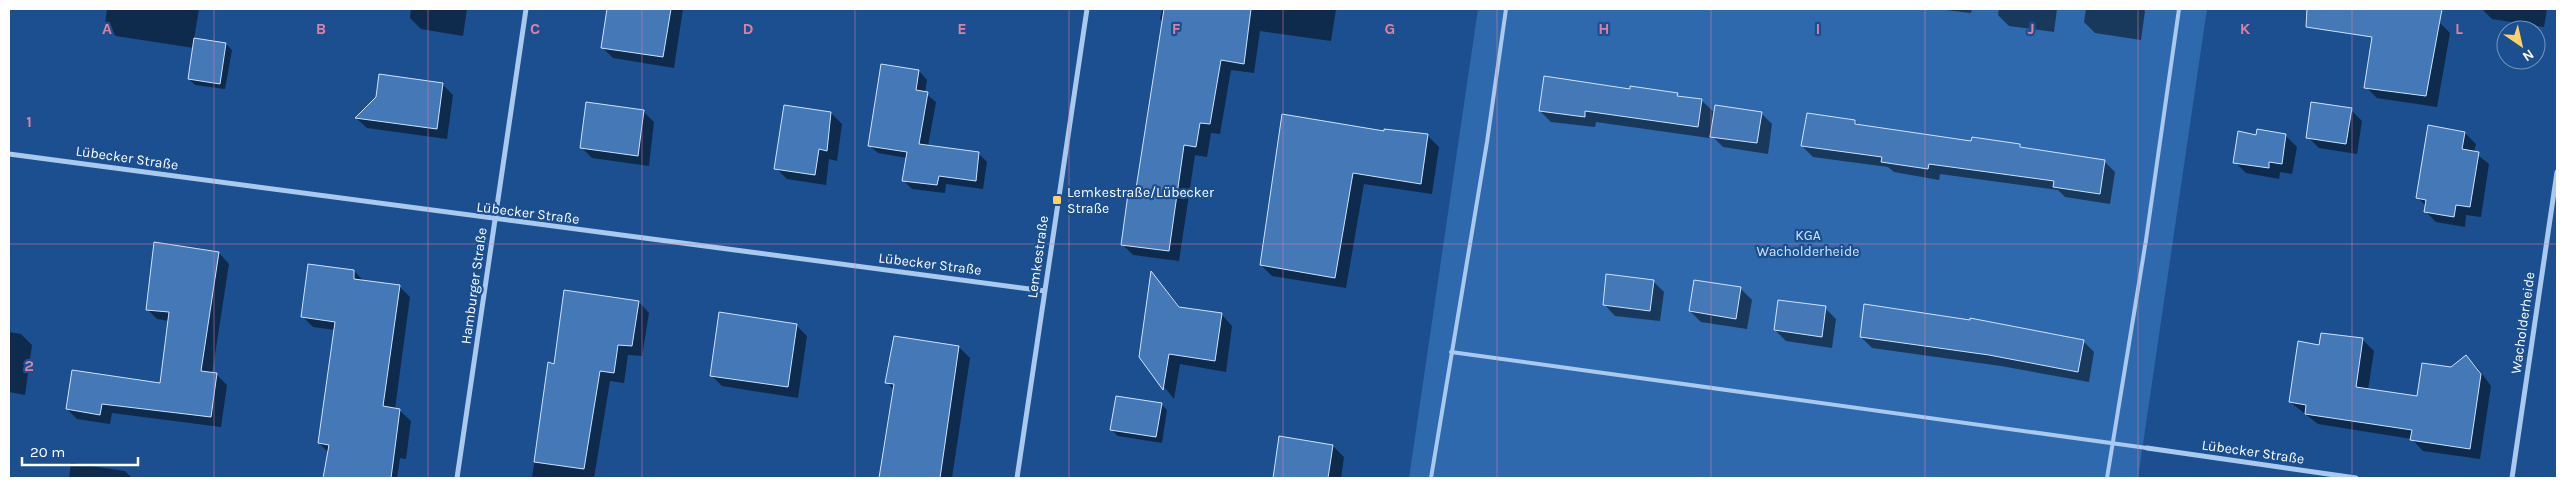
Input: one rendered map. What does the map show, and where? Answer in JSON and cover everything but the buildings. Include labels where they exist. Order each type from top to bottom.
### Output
[{"type":"street","name":"Hamburger Straße","points":[[457,478],[526,9]]},
{"type":"street","name":"Lemkestraße","points":[[1017,478],[1087,9]]},
{"type":"street","name":"Lübecker Straße","points":[[9,154],[495,220],[1045,291]]},
{"type":"street","name":"Wacholderheide","points":[[2512,478],[2557,172]]},
{"type":"street","name":"Lübecker Straße","points":[[2147,448],[2356,478]]},
{"type":"lane","points":[[1431,478],[1487,142],[1506,9]]},
{"type":"lane","points":[[2107,478],[2146,240],[2179,9]]},
{"type":"lane","points":[[1451,352],[2147,448]]},
{"type":"green space","name":"KGA Wacholderheide","points":[[1478,9],[2207,9],[2138,478],[1409,478]]},
{"type":"place","name":"Lemkestraße/Lübecker Straße","points":[[1057,200]]}]
